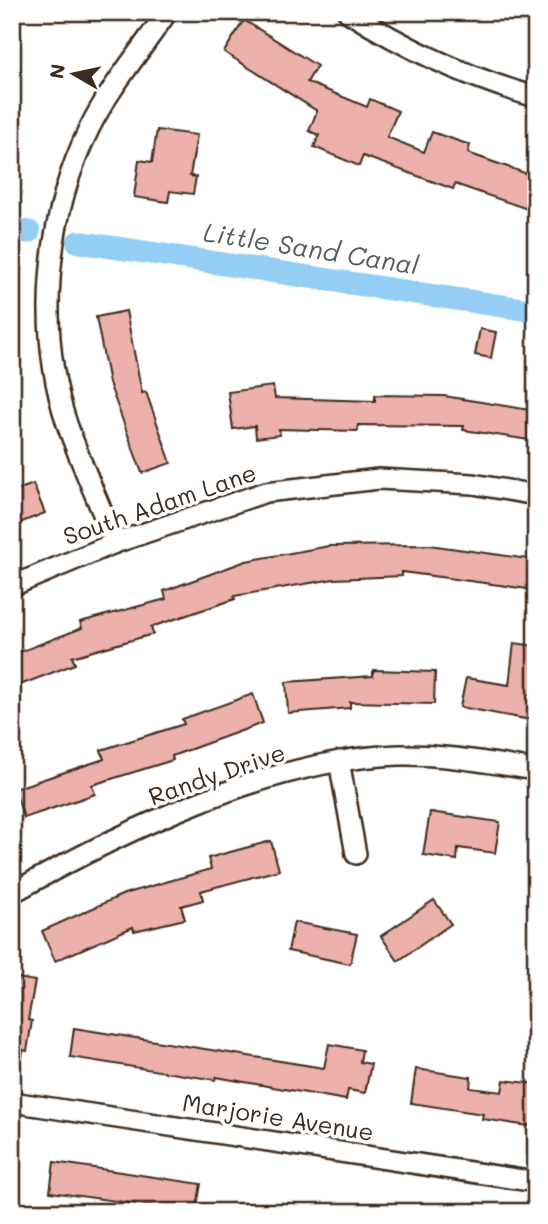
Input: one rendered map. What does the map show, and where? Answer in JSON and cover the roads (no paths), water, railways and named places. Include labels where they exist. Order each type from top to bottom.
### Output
[{"type":"street","points":[[115,542],[67,422],[50,344],[51,258],[61,207],[90,127],[167,12]]},
{"type":"street","points":[[348,12],[415,49],[498,87],[536,97]]},
{"type":"street","name":"South Adam Lane","points":[[12,586],[115,542],[266,492],[379,480],[473,484],[536,495]]},
{"type":"street","name":"Randy Drive","points":[[12,893],[94,847],[248,785],[339,761],[399,755],[482,761],[536,770]]},
{"type":"street","points":[[339,761],[356,854]]},
{"type":"street","name":"Marjorie Avenue","points":[[12,1102],[536,1182]]},
{"type":"waterway","name":"Little Sand Canal","points":[[12,230],[29,232]]},
{"type":"waterway","name":"Little Sand Canal","points":[[78,242],[536,311]]}]
